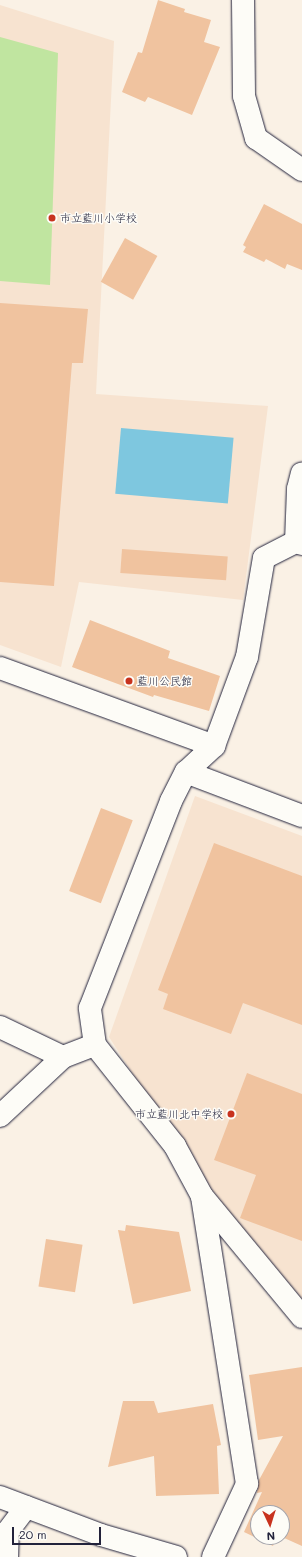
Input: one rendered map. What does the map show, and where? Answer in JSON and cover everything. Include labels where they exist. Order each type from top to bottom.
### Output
[{"type":"street","points":[[243,0],[244,96],[256,138],[302,170]]},
{"type":"street","points":[[302,473],[298,488],[299,543],[264,558],[247,657],[214,746],[186,772],[171,802],[90,1008],[95,1045],[175,1146],[202,1196],[302,1317]]},
{"type":"street","points":[[0,668],[214,746]]},
{"type":"street","points":[[186,772],[302,816]]},
{"type":"street","points":[[0,1027],[63,1057]]},
{"type":"street","points":[[0,1116],[63,1057],[95,1045]]},
{"type":"street","points":[[202,1196],[247,1484],[213,1557]]},
{"type":"street","points":[[0,1497],[101,1535],[176,1557]]},
{"type":"street","points":[[7,1557],[4,1531],[26,1507]]},
{"type":"shaded area","name":"市立藍川小学校","points":[[0,5],[114,41],[96,394],[268,406],[243,600],[79,582],[61,667],[0,645]]},
{"type":"shaded area","name":"市立藍川北中学校","points":[[195,796],[302,836],[302,1305],[209,1192],[109,1037]]},
{"type":"green space","points":[[0,37],[58,53],[50,285],[0,281]]},
{"type":"water","points":[[121,428],[234,438],[228,504],[115,494]]},
{"type":"building","points":[[158,0],[185,9],[184,12],[211,20],[204,42],[220,47],[192,115],[148,97],[145,102],[122,92],[138,52],[142,53]]},
{"type":"building","points":[[264,204],[302,224],[302,270],[287,264],[285,269],[266,259],[264,262],[243,252],[246,247],[243,245]]},
{"type":"building","points":[[125,238],[157,256],[133,300],[101,282]]},
{"type":"building","points":[[0,303],[88,309],[83,363],[72,363],[54,586],[0,582]]},
{"type":"building","points":[[122,549],[228,556],[226,580],[120,573]]},
{"type":"building","points":[[90,620],[170,651],[168,658],[220,676],[209,711],[154,695],[153,697],[72,667]]},
{"type":"building","points":[[101,808],[133,820],[101,903],[69,891]]},
{"type":"building","points":[[214,843],[302,876],[302,1025],[243,1003],[231,1034],[163,1009],[168,994],[158,990]]},
{"type":"building","points":[[247,1073],[302,1094],[302,1241],[240,1218],[256,1175],[214,1160]]},
{"type":"building","points":[[126,1225],[179,1232],[191,1291],[133,1304],[118,1230],[125,1231]]},
{"type":"building","points":[[46,1239],[83,1245],[75,1292],[38,1286]]},
{"type":"building","points":[[302,1367],[302,1546],[290,1541],[290,1505],[256,1505],[262,1492],[257,1493],[259,1480],[283,1436],[258,1440],[249,1375]]},
{"type":"building","points":[[123,1401],[154,1401],[158,1413],[213,1404],[221,1445],[217,1446],[219,1494],[156,1496],[154,1456],[108,1467]]},
{"type":"building","points":[[250,1519],[250,1535],[244,1532]]},
{"type":"place","name":"市立藍川小学校","points":[[52,218]]},
{"type":"place","name":"藍川公民館","points":[[129,681]]},
{"type":"place","name":"市立藍川北中学校","points":[[231,1114]]}]
